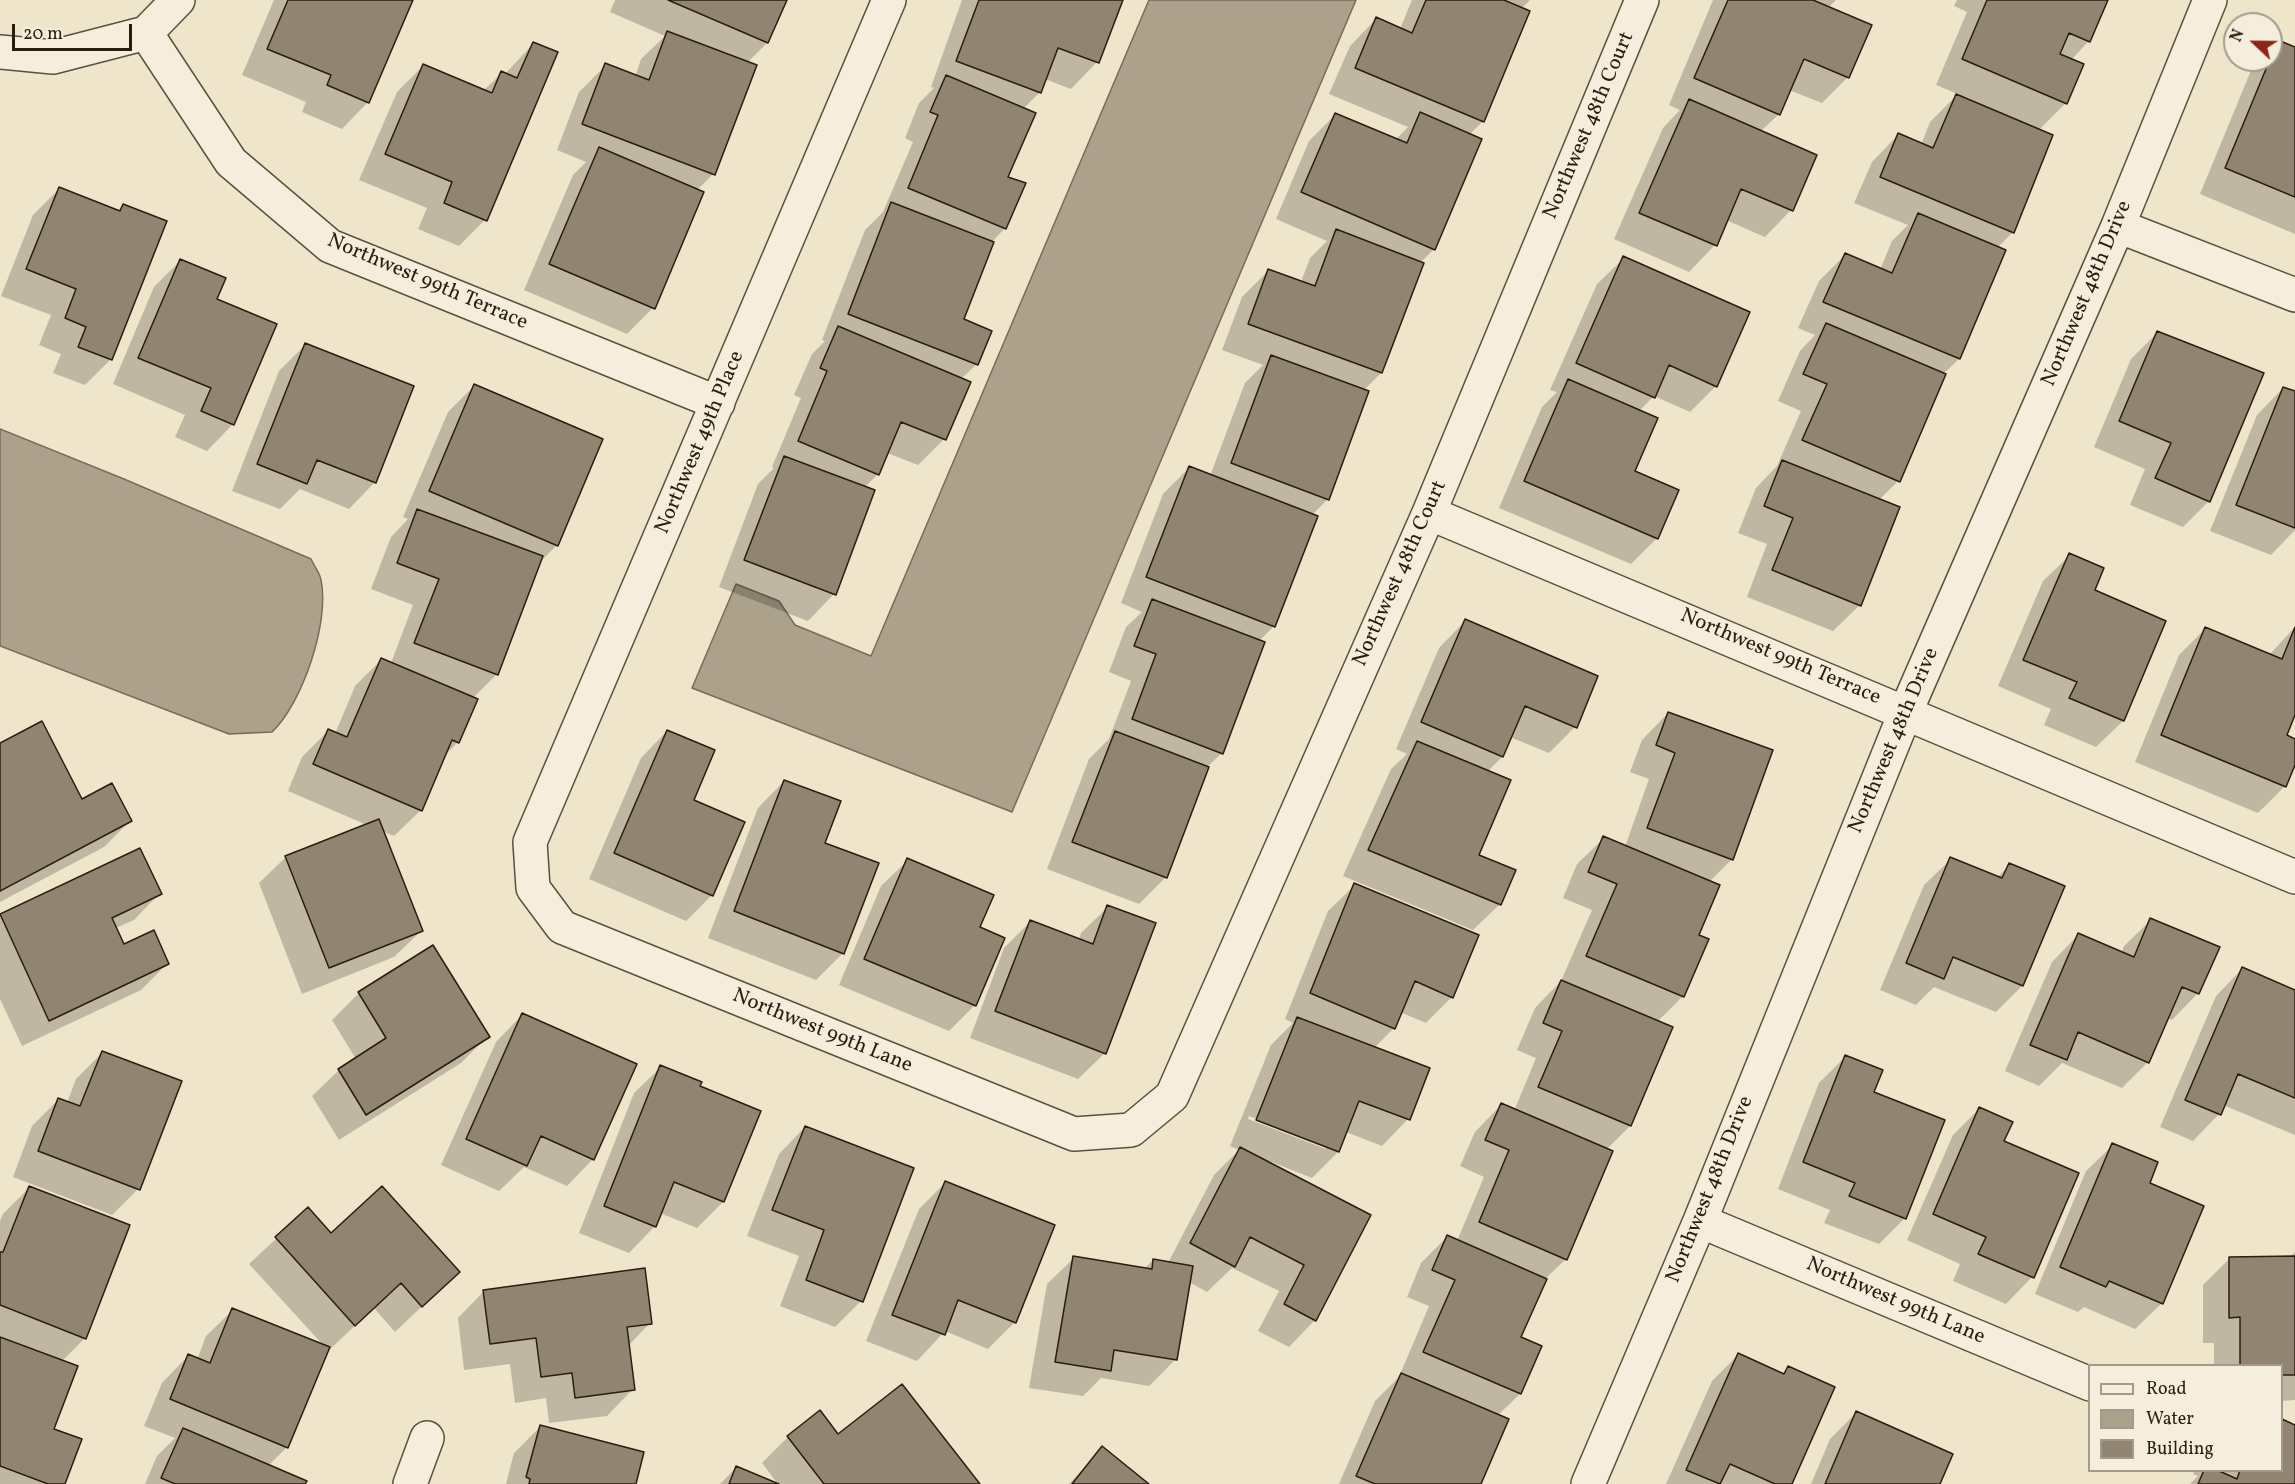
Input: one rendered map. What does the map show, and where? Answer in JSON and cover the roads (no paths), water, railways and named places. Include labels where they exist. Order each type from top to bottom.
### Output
[{"type":"street","points":[[0,52],[53,57],[146,33],[178,0]]},
{"type":"street","name":"Northwest 49th Place","points":[[533,888],[530,842],[889,0]]},
{"type":"street","name":"Northwest 48th Court","points":[[1131,1130],[1172,1096],[1429,513],[1642,0]]},
{"type":"street","name":"Northwest 48th Drive","points":[[1588,1484],[1700,1221],[1906,711],[2118,226],[2210,0]]},
{"type":"street","name":"Northwest 99th Terrace","points":[[146,33],[231,162],[330,246],[718,403]]},
{"type":"street","points":[[2118,226],[2295,295]]},
{"type":"street","name":"Northwest 99th Terrace","points":[[1429,513],[1906,711],[2295,877]]},
{"type":"street","name":"Northwest 99th Lane","points":[[533,888],[562,927],[1008,1108],[1074,1134],[1131,1130]]},
{"type":"street","name":"Northwest 99th Lane","points":[[1700,1221],[2088,1383]]},
{"type":"street","points":[[410,1484],[427,1438]]},
{"type":"water","points":[[1149,0],[1356,0],[1012,812],[692,688],[736,584],[779,601],[795,625],[871,656]]},
{"type":"water","points":[[0,429],[311,559],[320,577],[323,597],[317,639],[303,683],[294,702],[272,732],[229,734],[0,646]]}]
